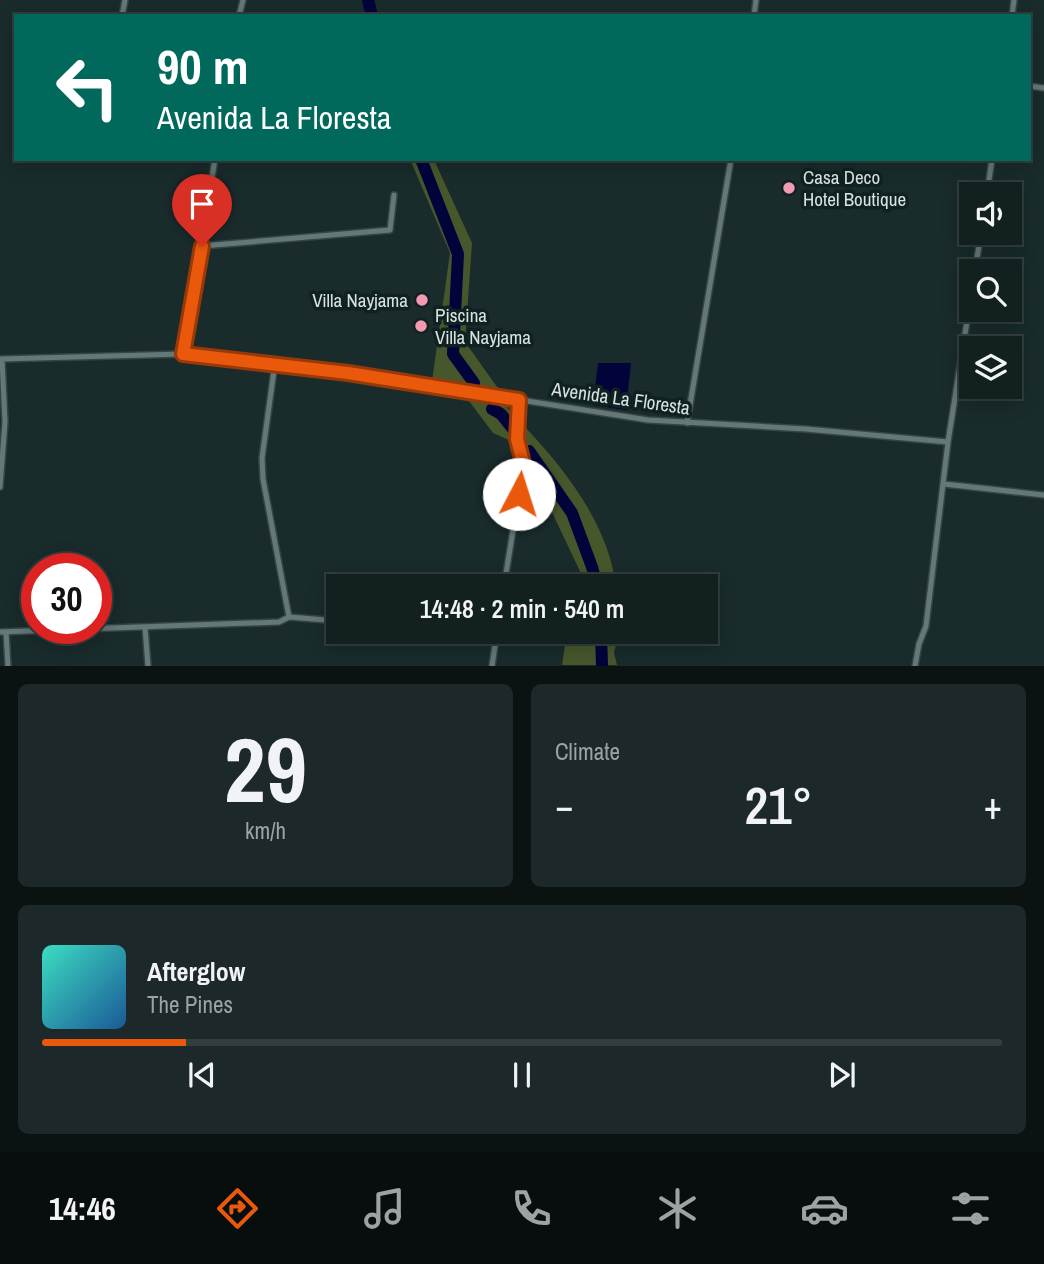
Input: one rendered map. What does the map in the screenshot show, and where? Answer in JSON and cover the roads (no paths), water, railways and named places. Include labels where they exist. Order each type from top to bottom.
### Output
[{"type":"street","points":[[183,354],[215,161]]},
{"type":"street","points":[[687,423],[731,161]]},
{"type":"street","points":[[989,182],[992,161]]},
{"type":"street","points":[[202,246],[390,230],[394,195]]},
{"type":"street","points":[[915,666],[926,626],[948,442],[967,322]]},
{"type":"street","name":"Avenida La Floresta","points":[[1,359],[183,354],[275,363],[648,420],[806,429],[948,442]]},
{"type":"street","points":[[0,487],[5,422],[1,359]]},
{"type":"street","points":[[275,363],[262,458],[263,479],[289,617]]},
{"type":"street","points":[[506,574],[522,475],[522,459],[517,439],[519,400]]},
{"type":"street","points":[[944,484],[1044,495]]},
{"type":"street","points":[[8,666],[3,632],[279,622],[289,617],[326,620]]},
{"type":"street","points":[[145,627],[148,666]]},
{"type":"street","points":[[492,666],[495,644]]},
{"type":"waterway","points":[[368,0],[372,14]]},
{"type":"waterway","points":[[422,161],[458,254],[453,354],[474,383]]},
{"type":"waterway","points":[[492,409],[501,414],[513,429]]},
{"type":"waterway","points":[[529,451],[572,513],[594,574]]},
{"type":"waterway","points":[[601,644],[602,666]]},
{"type":"place","name":"Casa Deco Hotel Boutique","points":[[789,188]]},
{"type":"place","name":"Villa Nayjama","points":[[422,300]]},
{"type":"place","name":"Piscina Villa Nayjama","points":[[421,326]]}]
